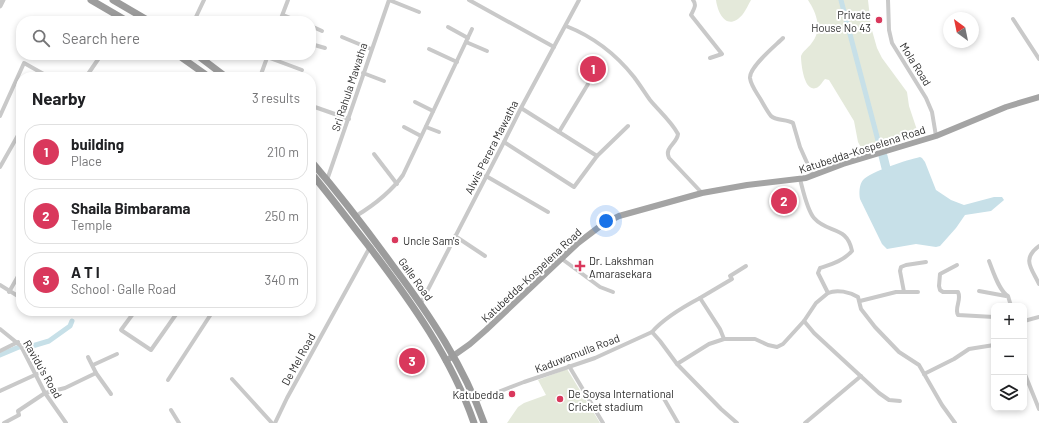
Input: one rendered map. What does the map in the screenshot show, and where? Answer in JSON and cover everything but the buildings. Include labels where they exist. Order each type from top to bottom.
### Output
[{"type":"highway","points":[[91,0],[118,16]]},
{"type":"highway","points":[[113,0],[141,16]]},
{"type":"highway","points":[[185,60],[202,72]]},
{"type":"highway","points":[[204,60],[219,72]]},
{"type":"highway","name":"Galle Road","points":[[316,167],[356,216],[421,303],[453,357],[475,400],[484,423]]},
{"type":"highway","points":[[316,179],[337,204],[415,308],[446,361],[467,403],[474,423]]},
{"type":"main road","name":"Katubedda-Kospelena Road","points":[[446,361],[486,330],[578,244],[603,224],[634,211],[702,193],[813,176],[843,164],[936,136],[1006,107],[1039,97]]},
{"type":"street","points":[[0,6],[3,0]]},
{"type":"street","points":[[196,16],[204,0]]},
{"type":"street","points":[[283,15],[288,0]]},
{"type":"street","points":[[389,0],[419,12]]},
{"type":"street","name":"Sri Rahula Mawatha","points":[[327,180],[389,0]]},
{"type":"street","points":[[469,0],[554,47]]},
{"type":"street","name":"Alwis Perera Mawatha","points":[[421,303],[521,108],[579,0]]},
{"type":"street","points":[[693,0],[695,7],[691,15],[722,54],[710,58]]},
{"type":"street","name":"Mola Road","points":[[888,0],[889,30],[892,43],[926,98],[932,112],[936,136]]},
{"type":"street","points":[[127,16],[131,10]]},
{"type":"street","points":[[1013,18],[1039,59]]},
{"type":"street","points":[[566,26],[600,43],[615,55],[630,73],[678,134],[668,149],[669,158],[702,193]]},
{"type":"street","points":[[448,27],[487,52]]},
{"type":"street","points":[[316,28],[322,31]]},
{"type":"street","points":[[356,216],[372,206],[397,184],[403,175],[472,29]]},
{"type":"street","points":[[342,37],[371,49]]},
{"type":"street","points":[[783,38],[754,68],[750,76],[750,80],[754,90],[771,117],[789,120],[793,123],[800,147],[813,176]]},
{"type":"street","points":[[316,45],[325,48]]},
{"type":"street","points":[[429,49],[457,62]]},
{"type":"street","points":[[89,72],[98,60]]},
{"type":"street","points":[[262,72],[266,60]]},
{"type":"street","points":[[278,60],[302,70]]},
{"type":"street","points":[[20,72],[24,63],[40,72]]},
{"type":"street","points":[[363,73],[384,81]]},
{"type":"street","points":[[0,116],[16,81]]},
{"type":"street","points":[[559,132],[588,84]]},
{"type":"street","points":[[415,102],[433,111]]},
{"type":"street","points":[[316,107],[349,119]]},
{"type":"street","points":[[521,108],[597,156]]},
{"type":"street","points":[[504,142],[574,187],[597,156],[628,126]]},
{"type":"street","points":[[404,127],[421,136]]},
{"type":"street","points":[[426,127],[439,132]]},
{"type":"street","points":[[0,167],[16,139]]},
{"type":"street","points":[[374,154],[397,184]]},
{"type":"street","points":[[486,176],[548,212]]},
{"type":"street","points":[[800,179],[810,212],[814,218],[821,224],[846,236],[850,242],[852,251],[848,256],[840,261],[820,268],[818,271],[828,293]]},
{"type":"street","points":[[455,236],[485,256]]},
{"type":"street","name":"De Mel Road","points":[[273,423],[370,248],[376,243]]},
{"type":"street","points":[[1039,246],[1032,251],[1028,262],[1039,284]]},
{"type":"street","points":[[562,259],[600,287],[613,292]]},
{"type":"street","points":[[989,261],[1000,288],[1004,294],[1008,296],[1010,303]]},
{"type":"street","points":[[904,292],[900,271],[901,267],[926,262]]},
{"type":"street","points":[[957,265],[940,274],[940,290],[944,292],[958,292],[960,297],[957,310],[958,315],[991,317]]},
{"type":"street","name":"Kaduwamulla Road","points":[[475,400],[595,358],[652,332],[657,326],[686,306],[732,279],[730,276],[746,266]]},
{"type":"street","points":[[9,292],[16,280]]},
{"type":"street","points":[[0,285],[16,296]]},
{"type":"street","points":[[677,364],[709,344],[724,339],[755,339],[777,346],[783,344],[804,321],[816,303],[828,293],[834,290],[853,294],[860,301],[859,305],[863,314],[899,352],[919,365],[942,405],[955,423]]},
{"type":"street","points":[[979,291],[1008,296]]},
{"type":"street","points":[[860,301],[896,292],[918,292]]},
{"type":"street","points":[[700,298],[720,329],[724,339]]},
{"type":"street","points":[[131,316],[121,330],[151,350],[176,316]]},
{"type":"street","points":[[168,380],[210,316]]},
{"type":"street","points":[[1027,320],[1039,318]]},
{"type":"street","points":[[804,321],[814,333],[886,399],[900,401]]},
{"type":"street","name":"Ravidu's Road","points":[[0,329],[20,344],[45,393],[66,423]]},
{"type":"street","points":[[652,332],[677,364],[721,409],[737,423]]},
{"type":"street","points":[[0,352],[20,344]]},
{"type":"street","points":[[924,374],[969,350],[991,345]]},
{"type":"street","points":[[93,365],[117,354]]},
{"type":"street","points":[[88,357],[96,373],[111,394]]},
{"type":"street","points":[[569,366],[603,423]]},
{"type":"street","points":[[4,423],[19,415],[18,411],[45,393],[65,388],[96,373]]},
{"type":"street","points":[[0,391],[36,374]]},
{"type":"street","points":[[1025,375],[1039,408]]},
{"type":"street","points":[[805,423],[861,376]]},
{"type":"street","points":[[232,379],[273,423]]},
{"type":"street","points":[[664,396],[678,423]]},
{"type":"street","points":[[171,410],[179,423]]},
{"type":"shaded area","points":[[716,0],[751,0],[743,14],[733,22],[728,21],[721,16]]},
{"type":"shaded area","points":[[808,0],[868,0],[871,27],[877,48],[882,58],[907,92],[909,106],[917,130],[914,137],[867,152],[863,151],[858,142],[854,121],[829,80],[825,79],[820,86],[816,88],[809,86],[804,76],[801,56],[815,39],[818,28],[816,16]]},
{"type":"shaded area","name":"De Soysa International Cricket stadium","points":[[567,369],[600,423],[507,423],[518,407],[524,403],[546,395],[538,380]]},
{"type":"water","points":[[920,157],[925,162],[936,190],[951,200],[964,205],[994,197],[1002,197],[1004,200],[991,211],[965,215],[940,246],[936,247],[916,244],[887,249],[882,244],[860,199],[859,192],[861,184],[863,180],[874,173],[899,163]]},
{"type":"waterway","points":[[841,0],[880,148]]},
{"type":"waterway","points":[[883,156],[886,168]]},
{"type":"waterway","points":[[0,355],[19,347],[29,347],[49,341],[70,326],[72,321]]},
{"type":"place","name":"Private House No 43","points":[[879,20]]},
{"type":"place","name":"building","points":[[593,69]]},
{"type":"place","name":"Shaila Bimbarama","points":[[784,201]]},
{"type":"place","name":"Uncle Sam's","points":[[395,240]]},
{"type":"place","name":"Dr. Lakshman Amarasekara","points":[[580,266]]},
{"type":"place","name":"A T I","points":[[412,361]]},
{"type":"place","name":"Katubedda","points":[[512,394]]},
{"type":"place","name":"De Soysa International Cricket stadium","points":[[560,399]]}]
